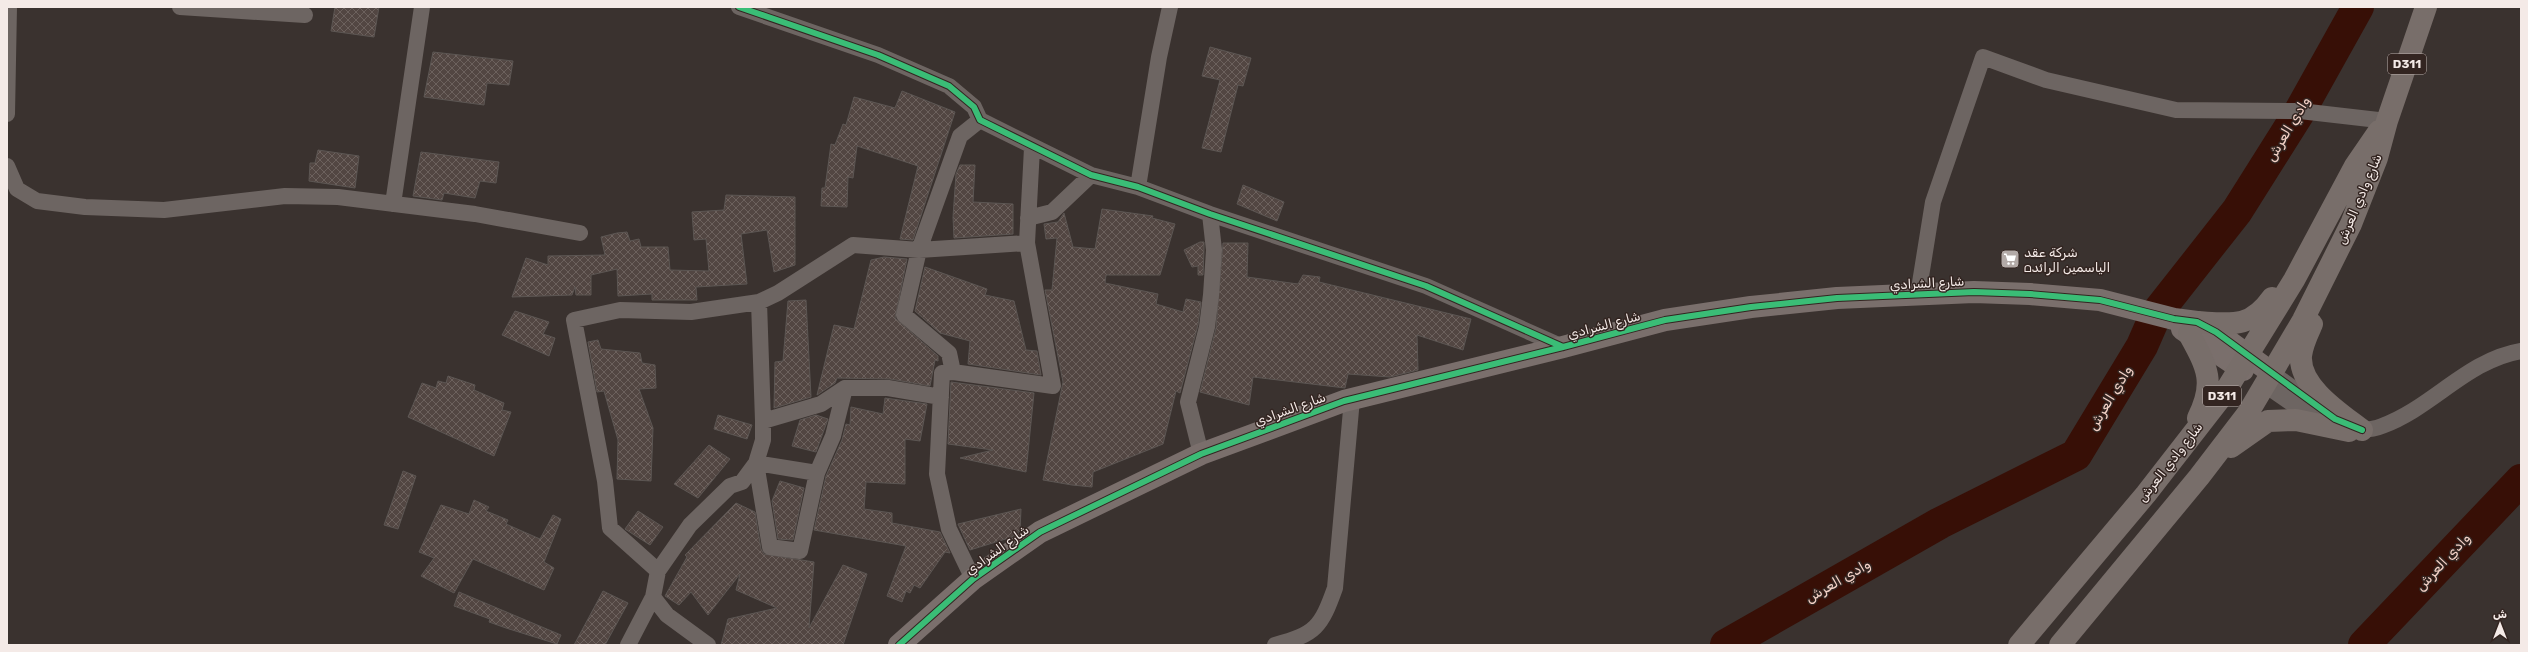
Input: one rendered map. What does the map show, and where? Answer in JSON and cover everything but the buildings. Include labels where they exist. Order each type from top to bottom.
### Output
[{"type":"main road","name":"شارع وادي العرش","points":[[2060,645],[2209,464],[2248,413],[2303,320],[2351,224],[2377,158],[2387,121],[2426,7]]},
{"type":"main road","name":"شارع وادي العرش","points":[[2018,645],[2146,494],[2223,395],[2301,267],[2354,166],[2387,121]]},
{"type":"main road","points":[[2184,446],[2206,401],[2208,382],[2207,366],[2193,328],[2236,324],[2251,320],[2267,305],[2288,277],[2301,267]]},
{"type":"main road","points":[[2324,278],[2323,294],[2318,313],[2304,340],[2301,357],[2303,370],[2322,400],[2355,431]]},
{"type":"main road","points":[[2209,464],[2243,437],[2268,421],[2296,420],[2355,431]]},
{"type":"street","points":[[7,114],[9,7]]},
{"type":"street","points":[[180,7],[305,15]]},
{"type":"street","points":[[393,204],[422,7]]},
{"type":"street","points":[[740,7],[878,55],[949,86],[974,107],[980,120],[1032,148],[1091,175],[1138,187],[1210,214],[1426,286],[1563,347]]},
{"type":"street","points":[[1138,187],[1159,57],[1170,7]]},
{"type":"street","points":[[1918,295],[1932,202],[1983,57],[2046,80],[2176,110],[2300,111],[2387,121]]},
{"type":"street","points":[[953,372],[948,353],[904,315],[919,250],[960,136],[980,120]]},
{"type":"street","points":[[973,579],[949,529],[937,474],[942,373],[953,372],[1053,386],[1027,242],[1032,148]]},
{"type":"street","points":[[7,166],[17,188],[37,201],[85,207],[164,210],[285,196],[338,197],[475,214],[580,233]]},
{"type":"street","points":[[1028,218],[1052,212],[1091,175]]},
{"type":"street","points":[[1201,454],[1188,402],[1207,327],[1211,295],[1214,250],[1210,214]]},
{"type":"street","points":[[658,571],[610,528],[605,481],[574,320],[620,310],[691,312],[759,302],[778,293],[853,245],[919,250],[1027,242]]},
{"type":"street","name":"شارع الشرادي","points":[[902,644],[973,579],[1040,532],[1201,454],[1352,399],[1563,347],[1665,320],[1837,298],[1988,292],[2100,300],[2174,319],[2193,328],[2216,332],[2244,361],[2268,379]]},
{"type":"street","points":[[628,645],[653,597],[658,571],[690,525],[730,486],[742,482],[756,463],[763,440],[759,302]]},
{"type":"street","points":[[2268,379],[2299,411],[2320,422],[2355,431],[2381,427],[2402,417],[2487,361],[2521,351]]},
{"type":"street","points":[[763,421],[821,404],[845,388],[888,388],[941,396]]},
{"type":"street","points":[[756,463],[770,547],[800,550],[817,473],[833,436],[845,388]]},
{"type":"street","points":[[1275,645],[1315,630],[1327,611],[1335,588],[1352,399]]},
{"type":"street","points":[[756,463],[817,473]]},
{"type":"street","points":[[653,597],[667,615],[708,645]]},
{"type":"waterway","name":"وادي العرش","points":[[1726,645],[1940,523],[2076,455],[2142,346],[2156,314],[2237,211],[2300,111],[2358,7]]},
{"type":"waterway","name":"وادي العرش","points":[[2364,645],[2521,480]]},
{"type":"cycle path","points":[[739,7],[878,55],[949,86],[974,107],[980,120],[1091,175],[1138,187],[1210,214],[1426,286],[1563,347]]},
{"type":"cycle path","points":[[899,645],[973,579],[1040,532],[1201,454],[1344,401],[1563,347],[1665,320],[1751,307],[1837,298],[1974,292],[2030,294],[2100,300],[2174,319],[2197,322],[2216,332],[2335,419],[2362,430]]},
{"type":"place","name":"شرکة عقد الیاسمین الرائدہ","points":[[2010,259]]}]
